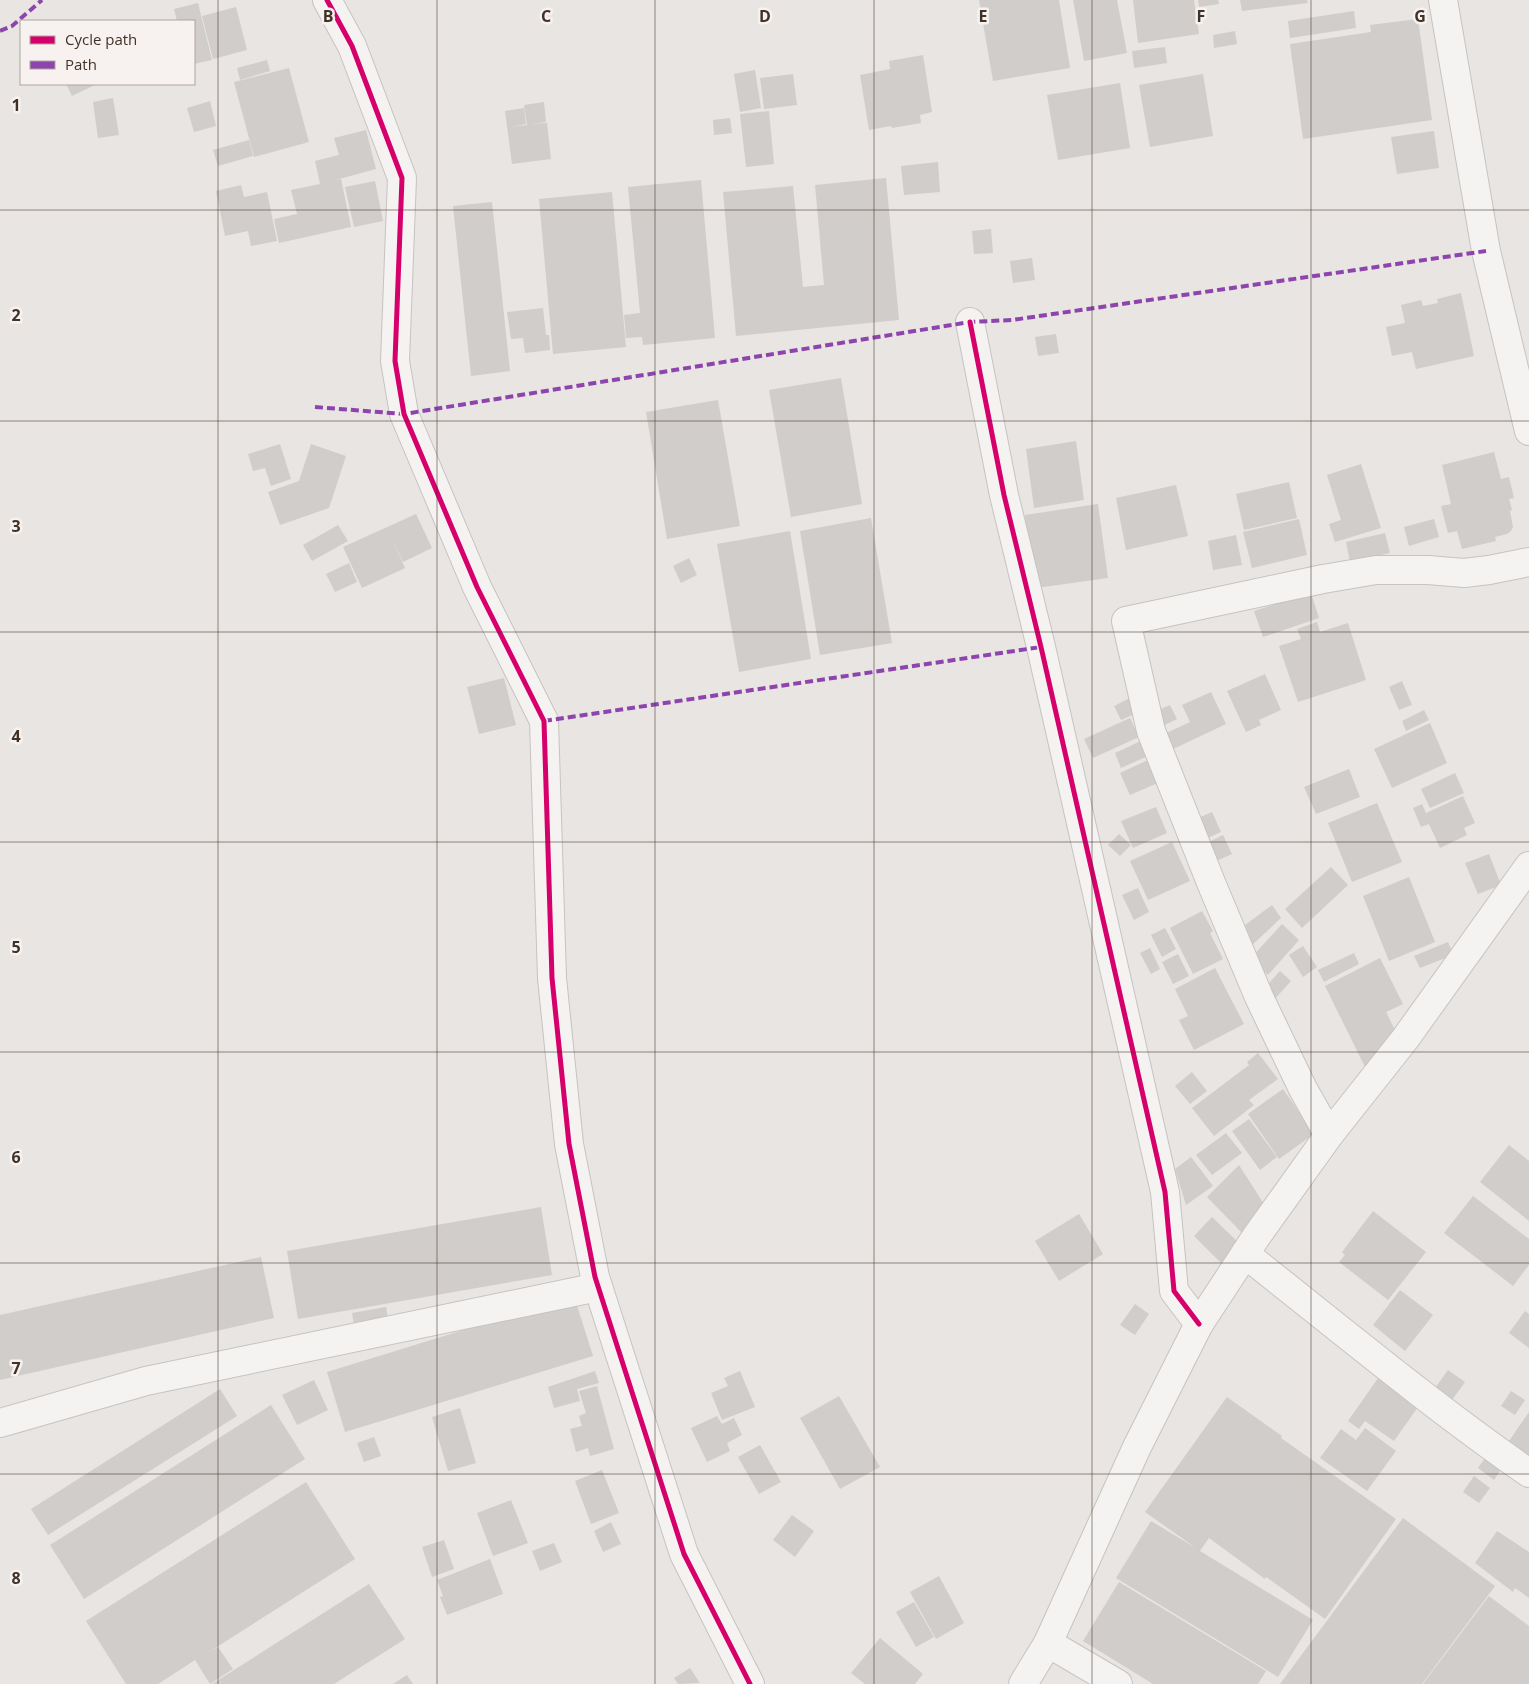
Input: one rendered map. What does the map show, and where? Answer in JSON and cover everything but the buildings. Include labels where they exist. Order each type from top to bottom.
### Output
[{"type":"street","points":[[328,0],[352,46],[402,178],[395,361],[404,414],[476,587],[544,721],[552,978],[569,1144],[598,1287],[684,1554],[750,1684]]},
{"type":"street","points":[[1443,0],[1486,251],[1527,417]]},
{"type":"street","points":[[970,322],[1004,495],[1041,647],[1165,1192],[1174,1291],[1199,1324]]},
{"type":"street","points":[[1329,1135],[1303,1089],[1259,997],[1150,731],[1126,621],[1324,579],[1376,570],[1428,570],[1464,573],[1529,562]]},
{"type":"street","points":[[1023,1684],[1048,1643],[1137,1447],[1199,1324],[1329,1135],[1405,1039],[1529,866]]},
{"type":"street","points":[[1246,1254],[1387,1366],[1529,1473]]},
{"type":"street","points":[[0,1423],[146,1382],[598,1287]]},
{"type":"street","points":[[1048,1643],[1118,1684]]},
{"type":"marked path","points":[[0,31],[12,26],[42,0]]},
{"type":"marked path","points":[[315,407],[404,414],[970,322],[1012,320],[1486,251]]},
{"type":"marked path","points":[[544,721],[1041,647]]},
{"type":"cycle path","points":[[327,0],[352,46],[402,178],[395,361],[404,414],[477,587],[544,721],[552,978],[569,1144],[595,1277],[684,1554],[750,1684]]},
{"type":"cycle path","points":[[970,322],[1004,495],[1041,647],[1165,1192],[1174,1291],[1199,1324]]}]
